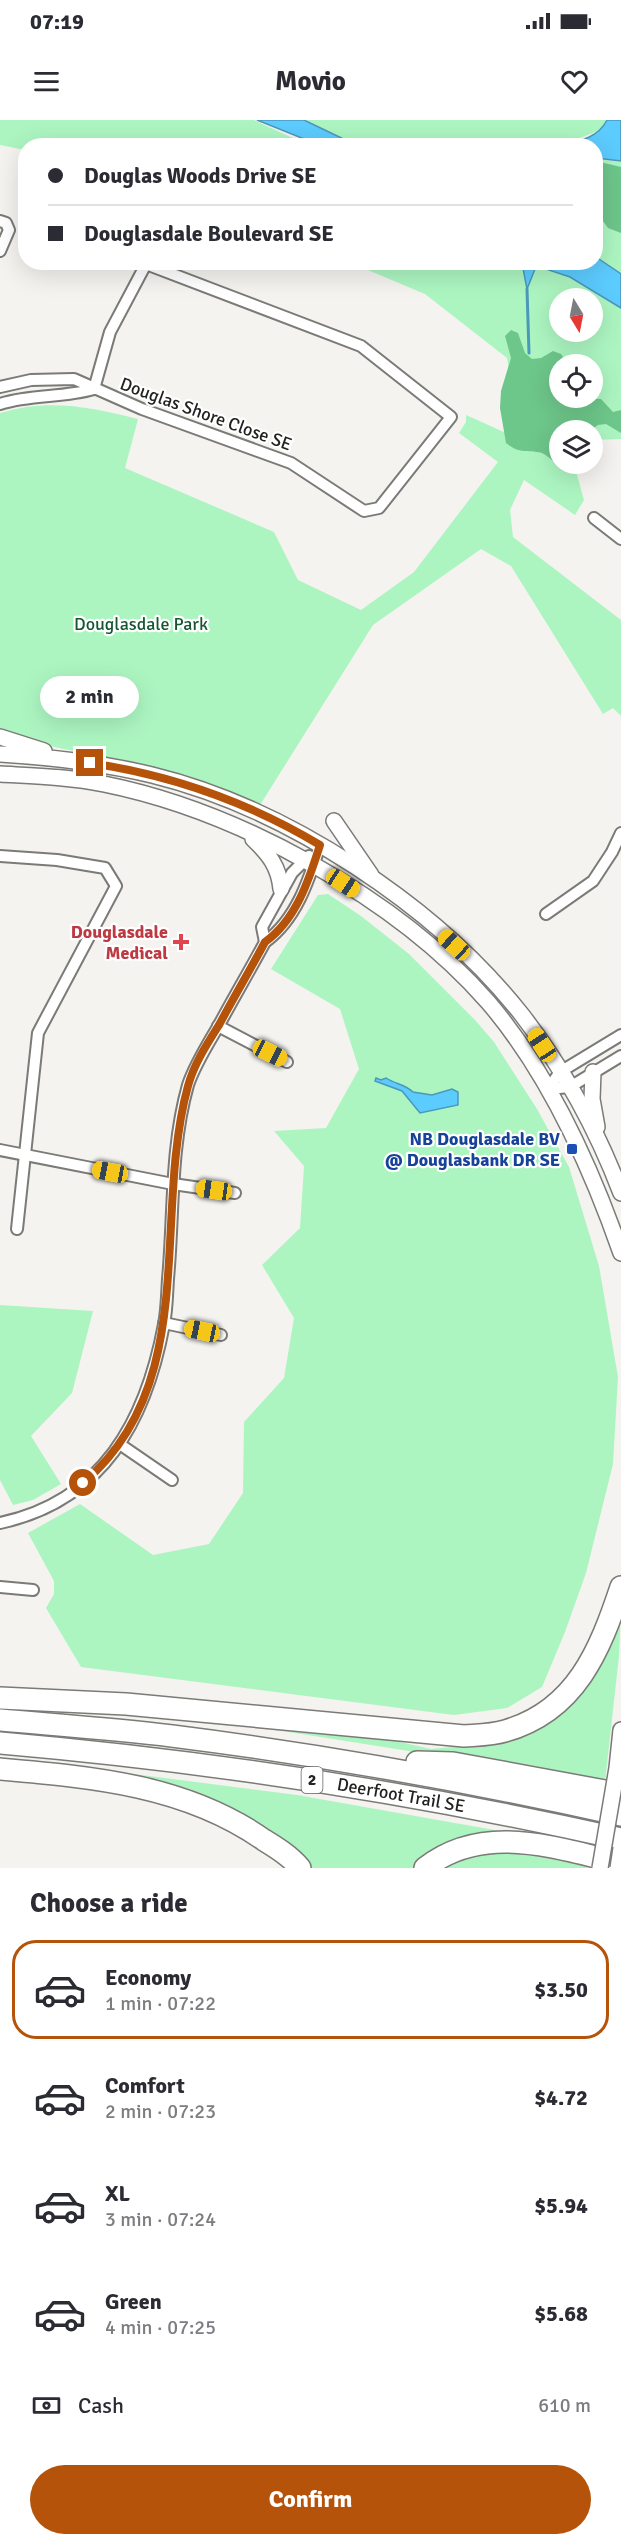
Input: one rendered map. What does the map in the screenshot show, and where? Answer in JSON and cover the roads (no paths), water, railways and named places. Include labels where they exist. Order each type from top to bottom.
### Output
[{"type":"highway","points":[[0,1698],[126,1704],[464,1736],[505,1731],[538,1717],[561,1699],[581,1678],[598,1651],[621,1587]]},
{"type":"highway","name":"Deerfoot Trail SE","points":[[0,1720],[171,1736],[340,1760],[459,1780],[621,1815]]},
{"type":"highway","name":"Deerfoot Trail SE","points":[[0,1743],[124,1754],[323,1781],[545,1822],[621,1839]]},
{"type":"highway","points":[[340,1760],[453,1763],[621,1794]]},
{"type":"highway","points":[[0,1769],[64,1774],[136,1785],[205,1806],[253,1832],[293,1860],[300,1868]]},
{"type":"highway","points":[[425,1868],[440,1856],[462,1846],[487,1841],[516,1841],[621,1863]]},
{"type":"street","points":[[0,221],[6,223],[9,230],[0,251]]},
{"type":"street","name":"Douglas Shore Close SE","points":[[94,389],[110,332],[143,270]]},
{"type":"street","name":"Douglas Shore Close SE","points":[[0,387],[31,380],[74,379],[142,409],[291,463],[364,510],[379,508],[451,417],[361,346],[162,270]]},
{"type":"street","name":"Douglas Shore Close SE","points":[[0,404],[34,397],[72,396],[94,389]]},
{"type":"street","points":[[594,518],[621,538]]},
{"type":"street","points":[[0,737],[40,749],[57,758]]},
{"type":"street","points":[[0,754],[57,758],[153,775],[198,789],[257,811],[320,845],[376,882],[422,917],[483,971],[522,1015],[570,1087],[600,1142],[621,1193]]},
{"type":"street","points":[[0,774],[103,784],[167,801],[246,832],[310,862],[380,908],[435,950],[488,1002],[548,1089],[604,1204],[621,1253]]},
{"type":"street","points":[[334,821],[376,882]]},
{"type":"street","points":[[246,832],[270,855],[279,872],[281,889]]},
{"type":"street","points":[[546,914],[593,881],[621,833]]},
{"type":"street","points":[[0,1524],[22,1519],[43,1509],[76,1490],[98,1471],[121,1445],[147,1392],[164,1323],[175,1149],[189,1084],[205,1047],[265,942],[278,933],[308,884],[310,862],[320,845]]},
{"type":"street","points":[[0,856],[57,860],[105,868],[116,886],[38,1034],[17,1229]]},
{"type":"street","points":[[265,942],[262,927],[281,889],[292,873],[310,862]]},
{"type":"street","points":[[218,1026],[287,1062]]},
{"type":"street","points":[[548,1089],[560,1072],[621,1035]]},
{"type":"street","points":[[548,1089],[570,1087],[621,1056]]},
{"type":"street","points":[[593,1072],[592,1099],[600,1142]]},
{"type":"street","points":[[0,1150],[173,1184],[235,1193]]},
{"type":"street","points":[[164,1323],[221,1335]]},
{"type":"street","points":[[121,1445],[172,1480]]},
{"type":"street","points":[[0,1587],[33,1590]]},
{"type":"street","points":[[600,1868],[621,1730]]},
{"type":"street","points":[[618,1868],[621,1848]]},
{"type":"water","points":[[257,120],[304,120],[341,138],[302,138]]},
{"type":"water","points":[[607,120],[621,120],[621,161],[603,159],[603,138],[587,138],[594,135]]},
{"type":"water","points":[[603,262],[621,274],[621,308],[603,297],[603,288],[588,288],[570,277],[549,270],[603,270]]},
{"type":"water","points":[[523,270],[535,270],[527,289]]},
{"type":"water","points":[[376,1078],[381,1080],[386,1078],[413,1092],[432,1095],[452,1089],[458,1092],[458,1105],[420,1113],[402,1091],[375,1081]]},
{"type":"waterway","points":[[527,289],[529,353]]},
{"type":"place","name":"Douglasdale Medical","points":[[181,942]]},
{"type":"place","name":"NB Douglasdale BV @ Douglasbank DR SE","points":[[572,1149]]},
{"type":"park label","name":"Douglasdale Park","points":[[141,624]]}]
